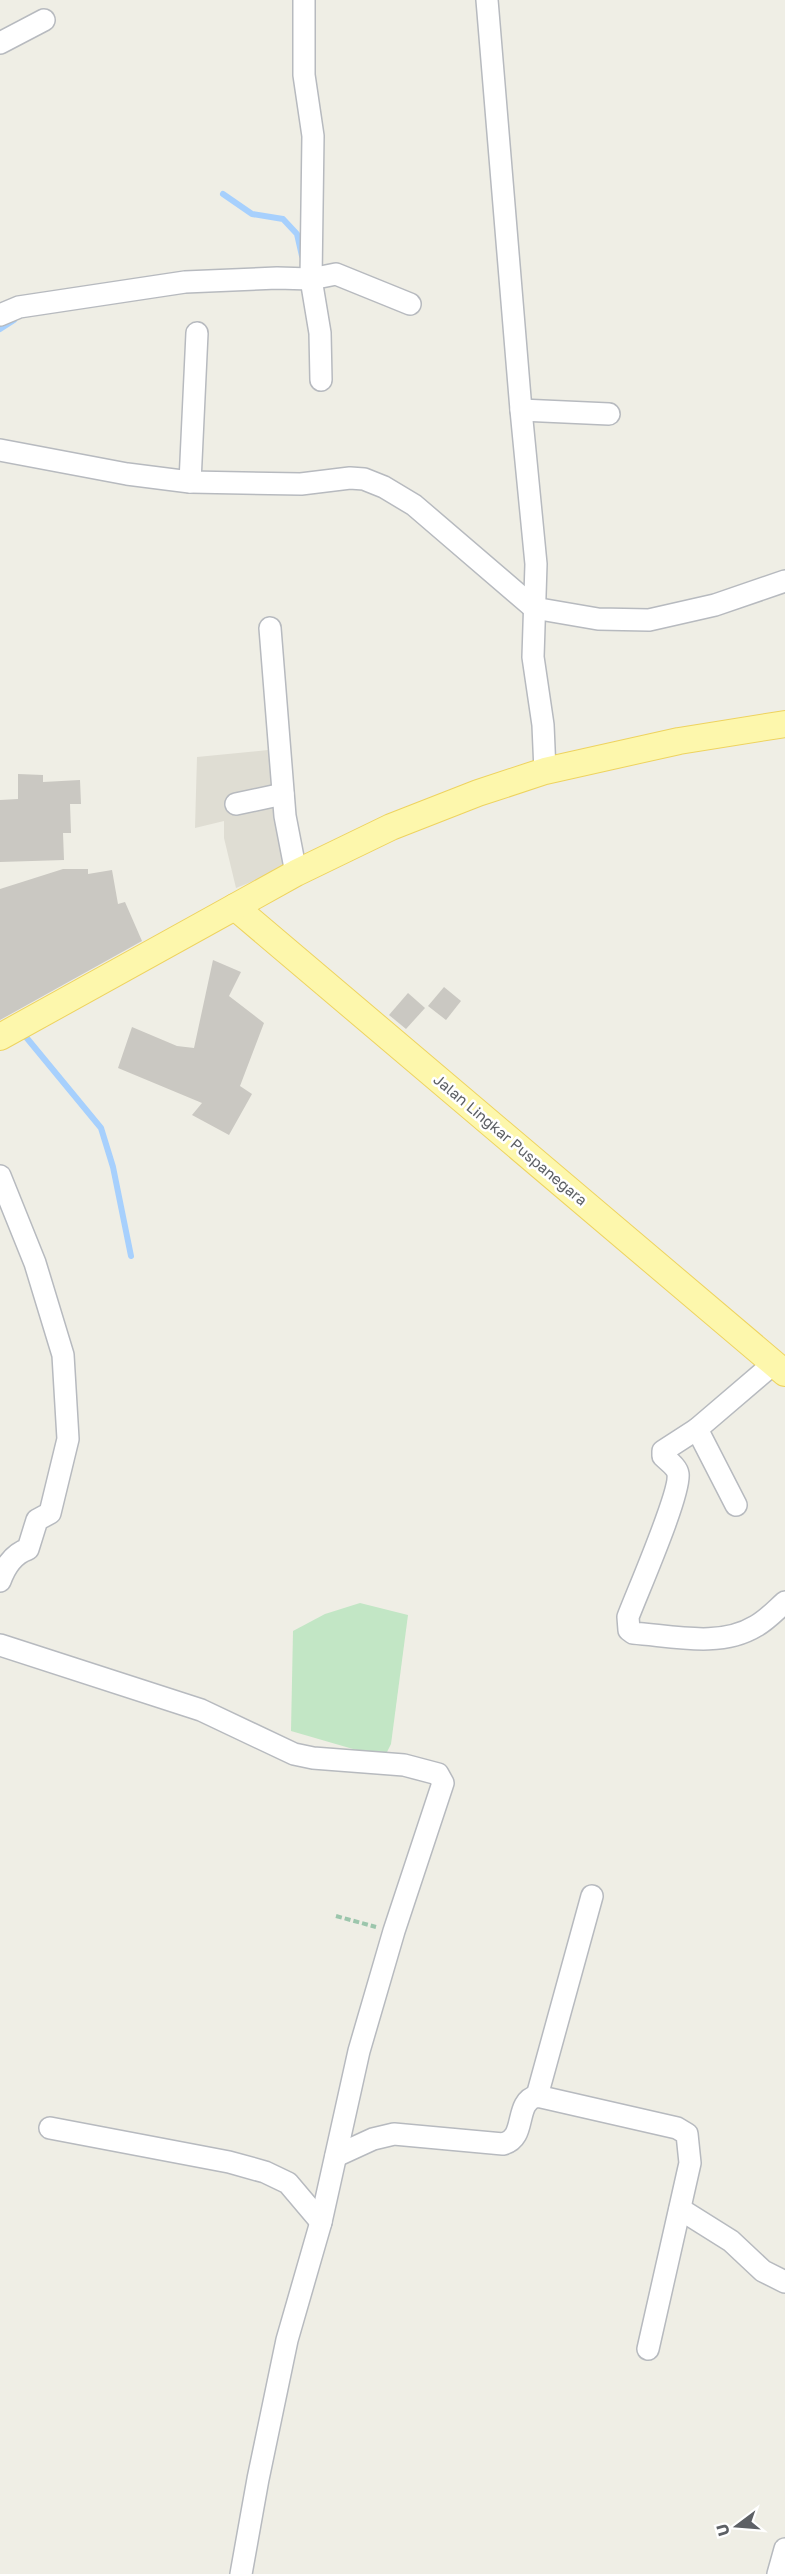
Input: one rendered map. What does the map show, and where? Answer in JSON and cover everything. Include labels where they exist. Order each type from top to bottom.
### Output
[{"type":"main road","points":[[0,1037],[296,873],[390,827],[478,793],[545,771],[679,741],[785,724]]},
{"type":"main road","name":"Jalan Lingkar Puspanegara","points":[[235,907],[779,1368]]},
{"type":"street","points":[[304,0],[304,75],[314,136],[311,279],[320,333],[321,380]]},
{"type":"street","points":[[487,0],[536,564],[533,657],[543,725],[545,771]]},
{"type":"street","points":[[0,43],[45,20]]},
{"type":"street","points":[[0,315],[19,307],[185,282],[277,278],[311,279],[336,274],[345,275],[410,304]]},
{"type":"street","points":[[190,482],[196,333]]},
{"type":"street","points":[[521,410],[609,414]]},
{"type":"street","points":[[0,450],[127,474],[190,482],[301,484],[350,478],[375,483],[414,506],[534,608],[598,619],[649,621],[715,605],[785,581]]},
{"type":"street","points":[[270,628],[283,794],[296,873]]},
{"type":"street","points":[[236,804],[283,794]]},
{"type":"street","points":[[0,1176],[35,1263],[63,1355],[68,1439],[50,1513],[37,1520],[28,1549],[18,1552],[4,1570],[0,1581]]},
{"type":"street","points":[[779,1368],[697,1429],[663,1451],[663,1456],[676,1469],[678,1479],[672,1503],[628,1617],[629,1630],[633,1633],[709,1639],[733,1636],[757,1626],[785,1602]]},
{"type":"street","points":[[697,1429],[736,1505]]},
{"type":"street","points":[[0,1646],[201,1710],[294,1754],[313,1758],[404,1765],[438,1774],[444,1783],[394,1931],[359,2051],[321,2222],[287,2340],[258,2479],[242,2574]]},
{"type":"street","points":[[537,2096],[592,1896]]},
{"type":"street","points":[[336,2156],[374,2139],[394,2134],[510,2143],[516,2138],[525,2103],[537,2096],[677,2128],[687,2134],[690,2163],[648,2349]]},
{"type":"street","points":[[51,2128],[229,2162],[265,2172],[288,2184],[321,2222]]},
{"type":"street","points":[[680,2209],[731,2241],[763,2271],[785,2282]]},
{"type":"street","points":[[778,2574],[785,2550]]},
{"type":"path","points":[[336,1916],[394,1931]]},
{"type":"shaded area","points":[[268,750],[285,856],[283,869],[236,888],[224,838],[224,821],[195,828],[197,757]]},
{"type":"green space","points":[[360,1603],[408,1615],[391,1744],[384,1758],[291,1731],[293,1631],[325,1614]]},
{"type":"building","points":[[18,774],[43,775],[43,782],[80,780],[81,804],[70,804],[71,833],[63,833],[64,860],[0,862],[0,800],[18,799]]},
{"type":"building","points":[[63,869],[88,869],[88,874],[112,870],[118,904],[125,902],[142,941],[0,1020],[0,889]]},
{"type":"building","points":[[213,960],[241,972],[229,996],[264,1023],[240,1086],[252,1094],[229,1135],[192,1115],[202,1103],[118,1068],[132,1027],[177,1046],[194,1048]]},
{"type":"building","points":[[444,987],[461,1001],[446,1020],[428,1006]]},
{"type":"building","points":[[408,993],[425,1008],[406,1029],[389,1015]]},
{"type":"waterway","points":[[223,194],[252,214],[283,219],[297,234],[302,256]]},
{"type":"waterway","points":[[0,329],[14,320]]},
{"type":"waterway","points":[[21,1031],[101,1128],[113,1167],[131,1256]]}]
